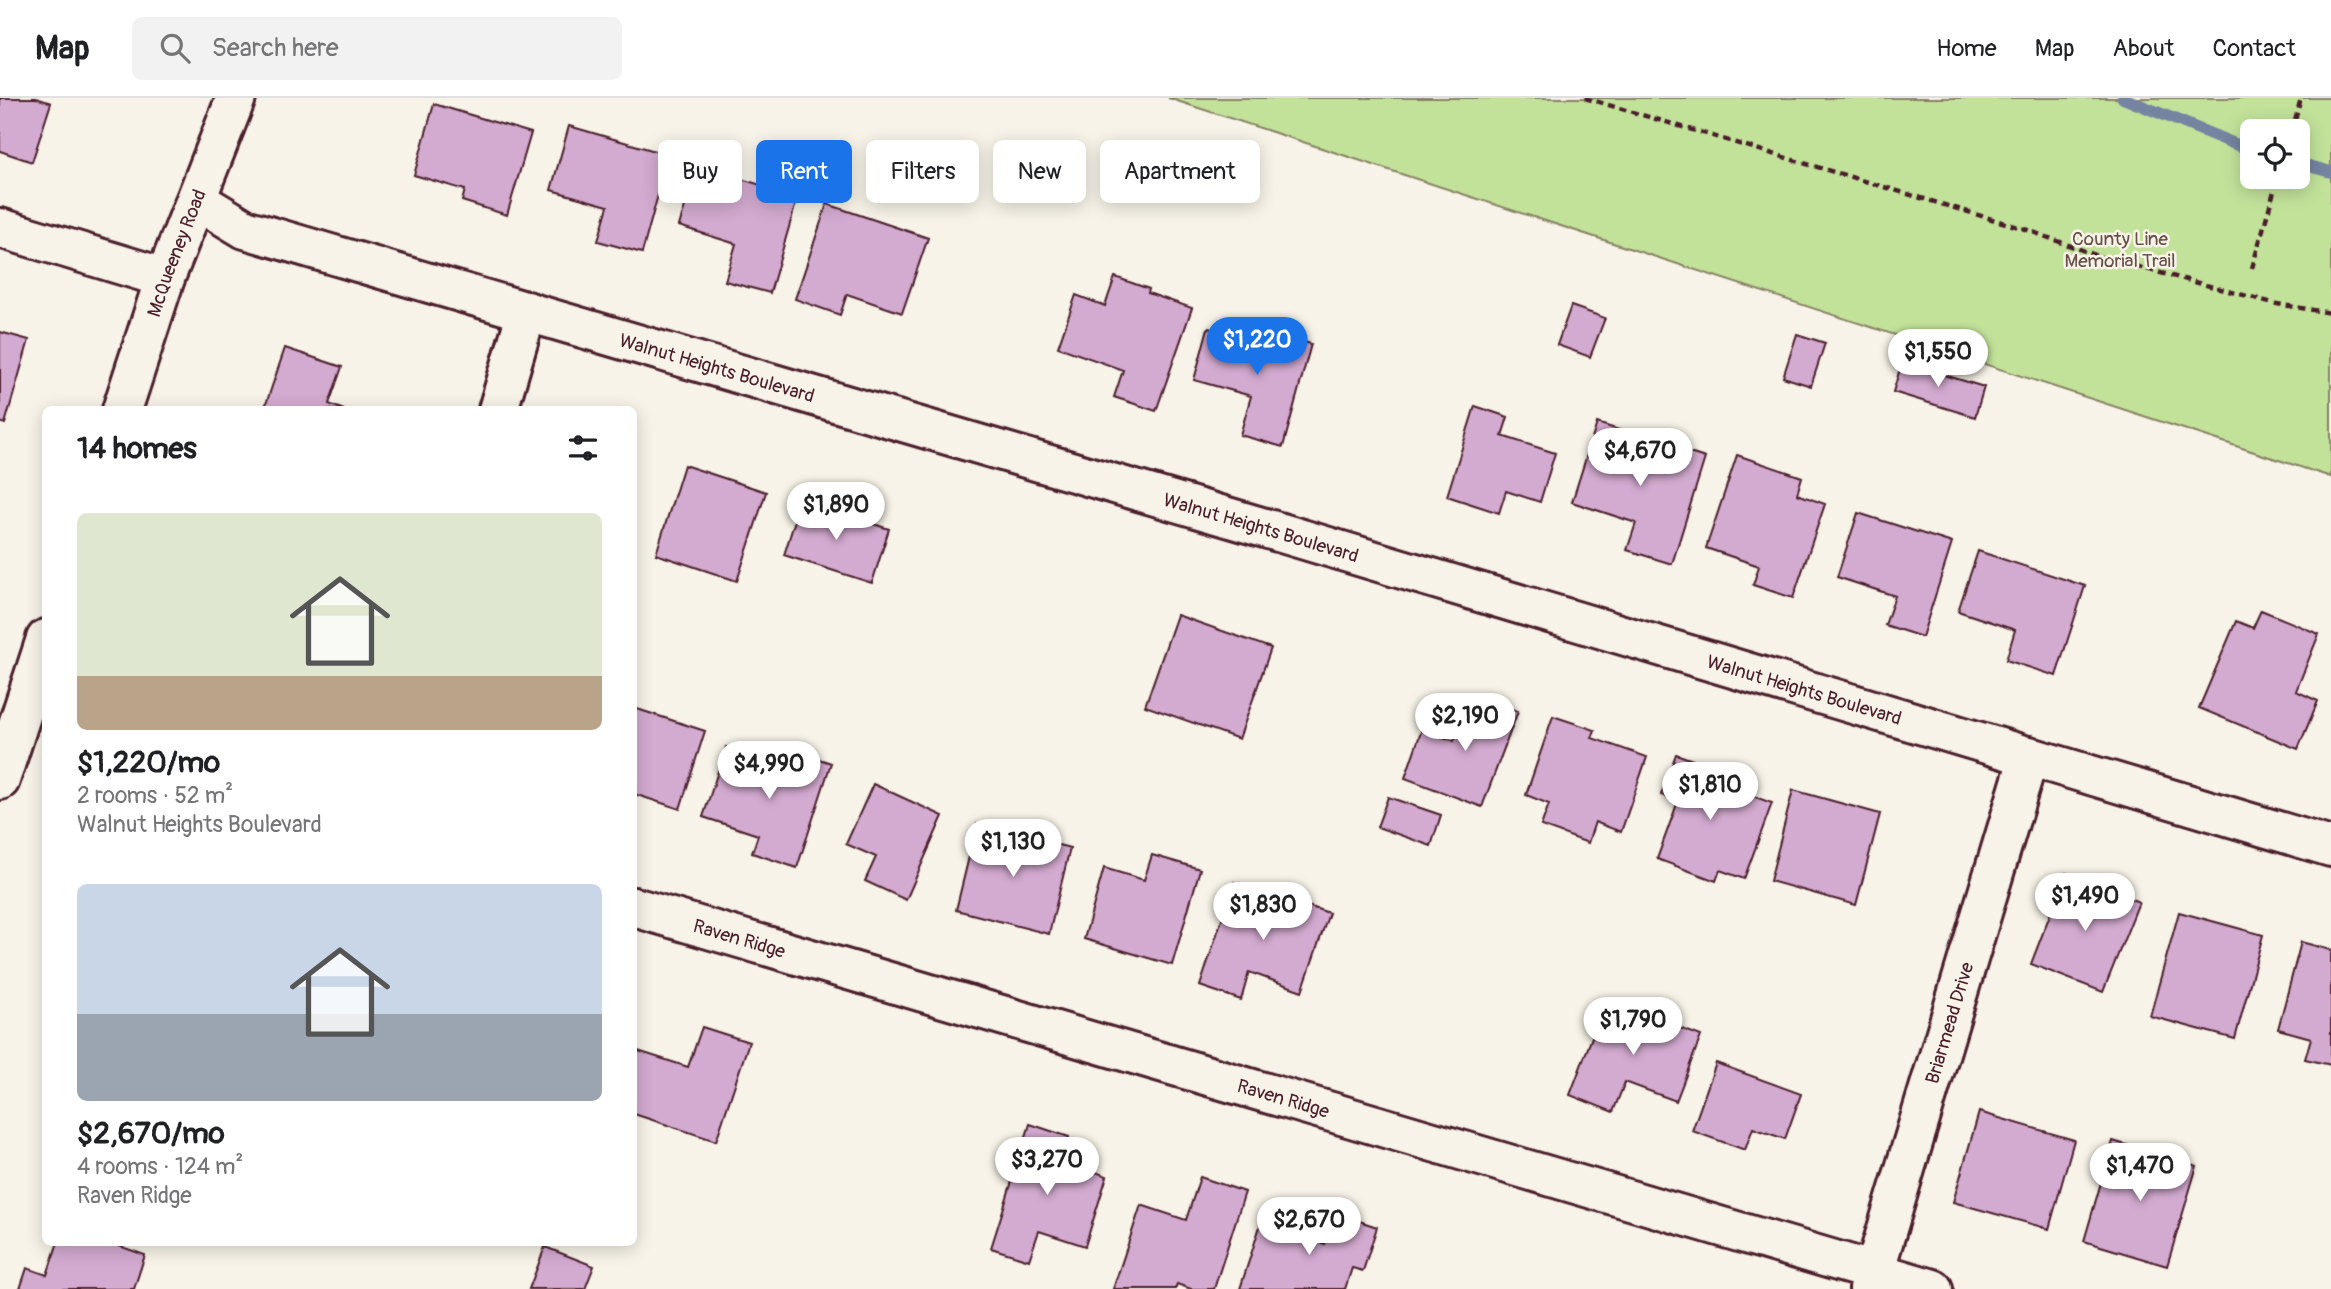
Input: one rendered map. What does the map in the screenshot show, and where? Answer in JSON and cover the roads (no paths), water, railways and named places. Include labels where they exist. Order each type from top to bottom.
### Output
[{"type":"street","name":"McQueeney Road","points":[[123,406],[165,278],[236,98]]},
{"type":"street","name":"Walnut Heights Boulevard","points":[[197,200],[245,229],[1285,534],[2331,847]]},
{"type":"street","points":[[0,228],[165,278]]},
{"type":"street","points":[[499,406],[527,311]]},
{"type":"street","points":[[0,780],[6,735],[42,649]]},
{"type":"street","name":"Briarmead Drive","points":[[1871,1280],[2029,756]]},
{"type":"street","name":"Raven Ridge","points":[[637,909],[1871,1280],[1933,1289]]},
{"type":"waterway","points":[[2123,98],[2240,146]]},
{"type":"waterway","points":[[2310,166],[2331,172]]},
{"type":"park label","name":"County Line Memorial Trail","points":[[2120,249]]}]
